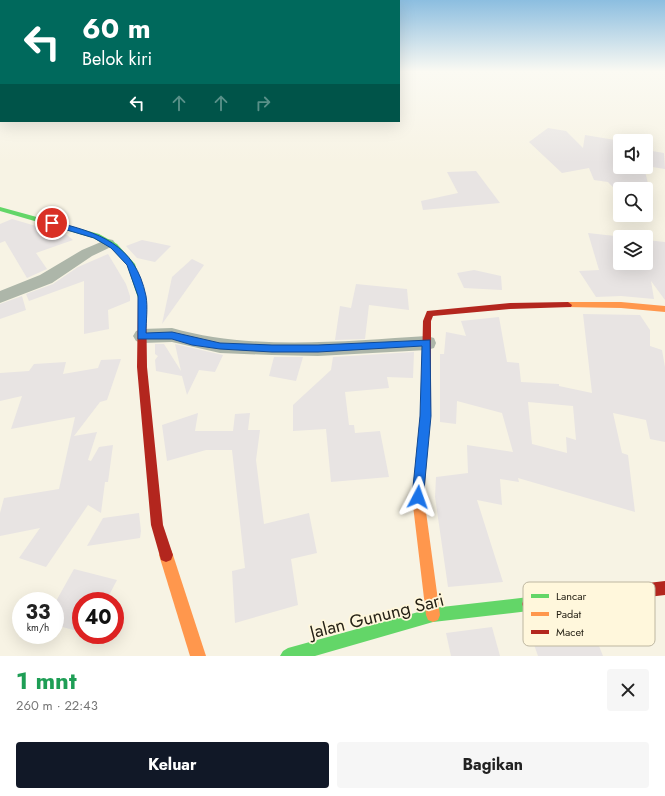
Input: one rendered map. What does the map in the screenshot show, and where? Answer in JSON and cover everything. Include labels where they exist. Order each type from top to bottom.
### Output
[{"type":"street","points":[[0,209],[96,236],[114,246],[131,264],[142,296],[142,367],[157,525],[198,656]]},
{"type":"street","points":[[0,297],[46,279],[81,257],[108,243]]},
{"type":"street","points":[[433,615],[418,497],[426,416],[428,317],[430,313],[517,306],[621,305],[665,309]]},
{"type":"street","points":[[142,336],[172,336],[220,346],[272,348],[318,348],[427,343]]},
{"type":"street","name":"Jalan Gunung Sari","points":[[655,589],[665,588]]},
{"type":"street","name":"Jalan Gunung Sari","points":[[288,656],[433,615],[523,605]]},
{"type":"building","points":[[548,128],[566,131],[583,148],[585,135],[613,140],[613,174],[646,174],[648,182],[613,182],[613,187],[608,182],[594,180],[589,168],[562,173],[529,142]]},
{"type":"building","points":[[653,151],[664,153],[665,169],[653,167]]},
{"type":"building","points":[[476,171],[500,203],[423,210],[421,201],[458,193],[447,172]]},
{"type":"building","points":[[12,219],[67,235],[73,240],[36,253],[47,269],[27,278],[5,241],[0,243],[0,224]]},
{"type":"building","points":[[588,233],[613,236],[613,270],[653,270],[653,241],[665,242],[665,300],[651,281],[654,299],[621,296],[596,297],[579,271],[599,270]]},
{"type":"building","points":[[142,240],[171,246],[155,262],[137,258],[126,246]]},
{"type":"building","points":[[108,254],[126,284],[130,296],[130,301],[108,310],[109,329],[84,334],[84,281],[29,301],[26,294],[53,284],[78,267]]},
{"type":"building","points":[[192,259],[204,265],[162,324],[172,277]]},
{"type":"building","points":[[474,270],[501,276],[502,290],[464,288],[457,273]]},
{"type":"building","points":[[356,284],[407,289],[409,310],[369,305],[365,339],[335,340],[340,306],[351,308]]},
{"type":"building","points":[[22,296],[26,310],[0,319],[0,304]]},
{"type":"building","points":[[583,314],[640,315],[650,330],[650,346],[662,350],[665,367],[665,442],[650,439],[646,420],[613,413],[622,453],[628,455],[635,512],[518,478],[519,482],[500,479],[502,505],[477,500],[503,582],[448,587],[435,497],[436,477],[468,473],[467,445],[513,452],[502,413],[457,401],[456,424],[440,422],[440,354],[444,354],[446,332],[466,336],[461,321],[499,317],[507,362],[519,363],[521,382],[559,384],[559,386],[592,393]],"holes":[[[528,402],[573,406],[576,440],[566,437],[567,453],[532,444]]]},
{"type":"building","points":[[155,344],[164,344],[181,371],[175,344],[223,355],[215,372],[199,370],[187,395],[182,376],[156,371],[155,360],[158,356],[155,354]]},
{"type":"building","points":[[414,352],[413,378],[387,377],[389,388],[345,392],[349,425],[354,425],[355,433],[380,431],[389,477],[331,482],[326,429],[293,431],[293,405],[331,370],[333,357]]},
{"type":"building","points":[[274,357],[303,357],[296,381],[269,376]]},
{"type":"building","points":[[121,359],[107,400],[100,402],[74,436],[97,432],[88,460],[91,461],[99,447],[113,445],[108,482],[105,482],[101,513],[88,505],[46,567],[19,558],[40,528],[0,536],[0,513],[4,498],[59,489],[75,417],[11,429],[22,396],[0,401],[0,373],[29,371],[34,364],[66,362],[63,374],[98,368],[101,360]]},
{"type":"building","points":[[198,413],[195,431],[233,431],[235,414],[250,413],[248,430],[260,430],[256,460],[264,524],[309,513],[317,553],[291,559],[298,605],[235,623],[232,571],[245,568],[232,450],[206,450],[167,461],[162,425]]},
{"type":"building","points":[[139,513],[141,531],[140,538],[87,546],[103,518]]},
{"type":"building","points":[[74,569],[117,580],[111,592],[72,592],[72,630],[64,627],[64,592],[61,592]]},
{"type":"building","points":[[492,627],[500,656],[451,656],[446,633]]},
{"type":"building","points":[[535,646],[599,646],[603,656],[538,656]]},
{"type":"traffic: fast","points":[[0,209],[96,236],[114,246],[131,264],[142,299]]},
{"type":"traffic: fast","points":[[288,656],[433,615],[523,605]]},
{"type":"traffic: slow","points":[[568,305],[621,305],[665,309]]},
{"type":"traffic: slow","points":[[426,406],[418,497],[433,615]]},
{"type":"traffic: slow","points":[[166,555],[198,656]]},
{"type":"traffic: jam","points":[[142,299],[142,367],[157,525],[166,555]]},
{"type":"traffic: jam","points":[[426,406],[427,321],[430,313],[510,306],[568,305]]},
{"type":"traffic: jam","points":[[655,589],[665,588]]},
{"type":"route","points":[[52,223],[96,236],[114,246],[131,264],[142,296],[142,336],[172,336],[220,346],[272,348],[318,348],[427,343],[426,416],[420,459],[418,497]]}]
